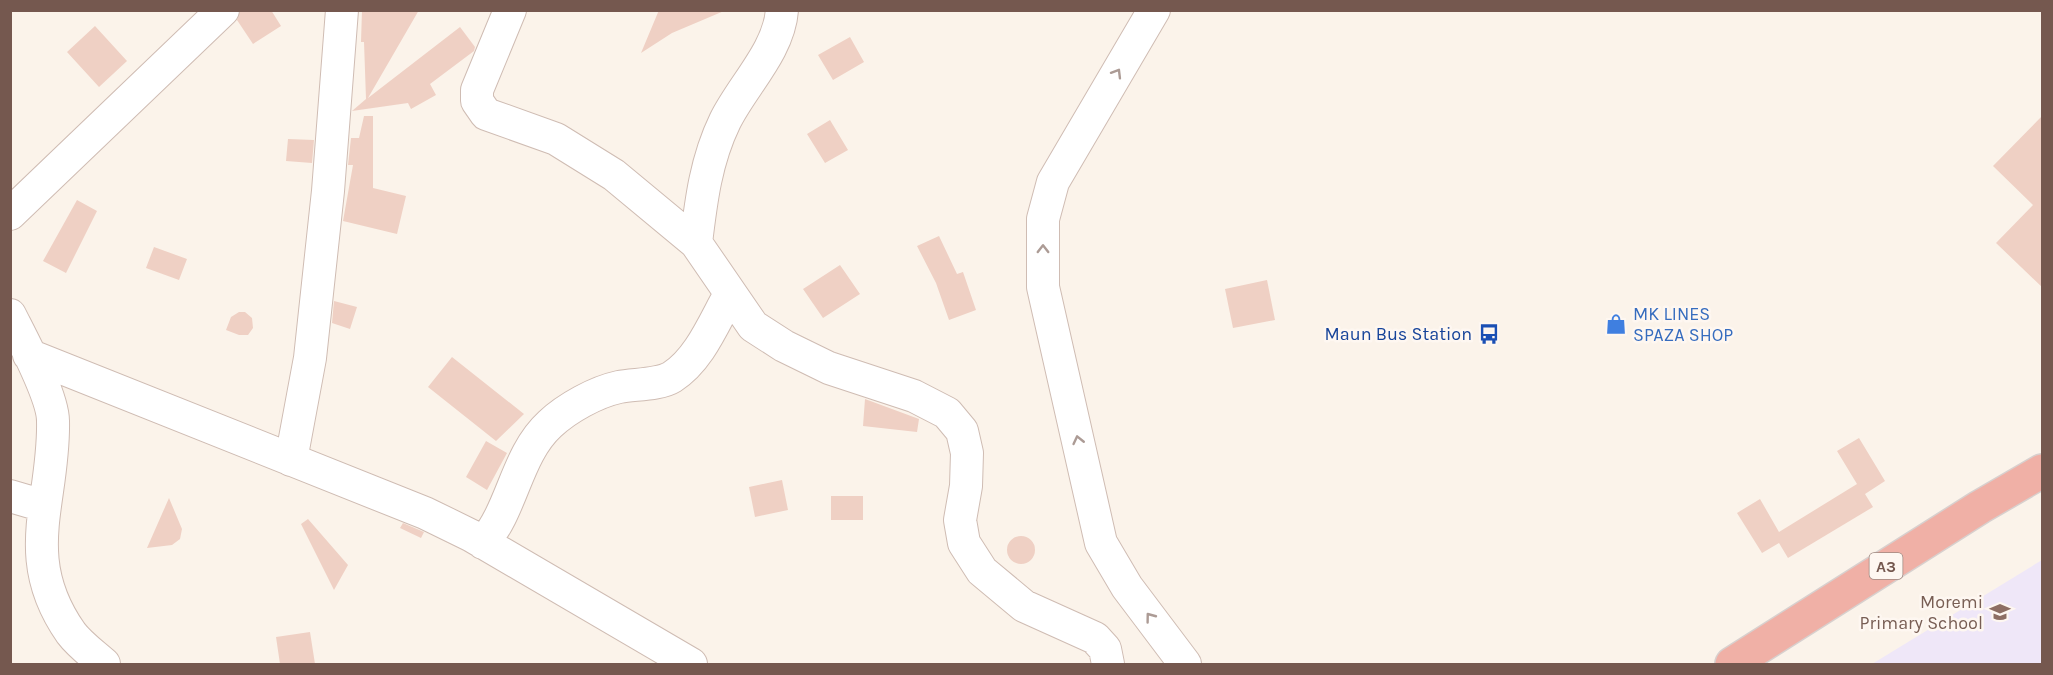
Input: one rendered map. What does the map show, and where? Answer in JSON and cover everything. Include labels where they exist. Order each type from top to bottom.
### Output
[{"type":"highway","name":"A3","points":[[1732,664],[1971,513],[2043,471]]},
{"type":"street","points":[[10,214],[223,10]]},
{"type":"street","points":[[291,460],[310,358],[328,191],[342,10]]},
{"type":"street","points":[[510,10],[477,90],[479,107],[486,114],[556,139],[614,175],[696,243],[753,326],[784,346],[829,368],[914,396],[947,412],[962,431],[967,453],[966,486],[960,520],[964,543],[976,562],[982,571],[1024,606],[1095,638],[1105,649],[1108,664]]},
{"type":"street","points":[[696,243],[704,177],[724,122],[772,43],[782,10]]},
{"type":"street","points":[[1154,10],[1053,182],[1043,219],[1043,287],[1101,543],[1127,586],[1185,664]]},
{"type":"street","points":[[483,543],[496,525],[535,443],[550,424],[584,401],[616,387],[670,378],[689,363],[730,294]]},
{"type":"street","points":[[10,315],[29,355],[53,418],[40,552],[48,589],[72,634],[104,664]]},
{"type":"street","points":[[29,355],[425,513],[483,543],[691,664]]},
{"type":"street","points":[[10,496],[44,506]]},
{"type":"shaded area","name":"Moremi Primary School","points":[[2042,560],[2042,664],[1872,664]]},
{"type":"building","points":[[240,10],[271,10],[281,26],[253,44],[237,20]]},
{"type":"building","points":[[362,10],[419,10],[368,98],[460,27],[475,47],[474,51],[430,84],[436,95],[411,109],[408,103],[352,111],[366,99],[364,42],[361,42]]},
{"type":"building","points":[[659,10],[724,11],[672,33],[641,53]]},
{"type":"building","points":[[95,26],[127,61],[99,87],[67,52]]},
{"type":"building","points":[[850,37],[864,62],[833,80],[818,55]]},
{"type":"building","points":[[2043,115],[2043,288],[1996,243],[2033,205],[1993,166]]},
{"type":"building","points":[[364,116],[373,116],[373,188],[406,196],[397,234],[343,221],[353,165],[348,165],[351,138],[359,138]]},
{"type":"building","points":[[830,120],[848,150],[825,163],[807,134]]},
{"type":"building","points":[[288,139],[314,140],[312,163],[286,161]]},
{"type":"building","points":[[77,200],[97,211],[66,273],[43,261]]},
{"type":"building","points":[[939,236],[957,274],[963,272],[976,310],[949,320],[936,283],[917,246]]},
{"type":"building","points":[[154,247],[187,259],[179,280],[146,268]]},
{"type":"building","points":[[840,265],[860,294],[823,318],[803,289]]},
{"type":"building","points":[[1267,280],[1275,320],[1233,328],[1225,289]]},
{"type":"building","points":[[334,301],[357,307],[350,329],[332,323]]},
{"type":"building","points":[[239,312],[245,312],[252,318],[253,328],[248,335],[239,335],[226,330],[231,317]]},
{"type":"building","points":[[452,357],[524,414],[496,441],[428,387]]},
{"type":"building","points":[[865,399],[919,419],[917,432],[863,426]]},
{"type":"building","points":[[1859,438],[1885,481],[1865,494],[1873,507],[1788,558],[1779,543],[1762,553],[1737,513],[1760,499],[1779,532],[1857,484],[1837,451]]},
{"type":"building","points":[[486,441],[507,453],[487,490],[466,477]]},
{"type":"building","points":[[782,480],[788,510],[755,517],[749,487]]},
{"type":"building","points":[[831,496],[863,496],[863,520],[831,520]]},
{"type":"building","points":[[169,498],[182,529],[180,539],[172,545],[147,548]]},
{"type":"building","points":[[308,519],[348,565],[334,590],[301,524]]},
{"type":"building","points":[[403,523],[424,532],[421,538],[400,528]]},
{"type":"building","points":[[1021,536],[1031,540],[1035,550],[1031,560],[1021,564],[1011,560],[1007,550],[1011,540]]},
{"type":"building","points":[[310,632],[315,664],[280,664],[276,637]]},
{"type":"place","name":"MK LINES SPAZA SHOP","points":[[1616,324]]},
{"type":"place","name":"Maun Bus Station","points":[[1489,334]]},
{"type":"place","name":"Moremi Primary School","points":[[2000,612]]}]
